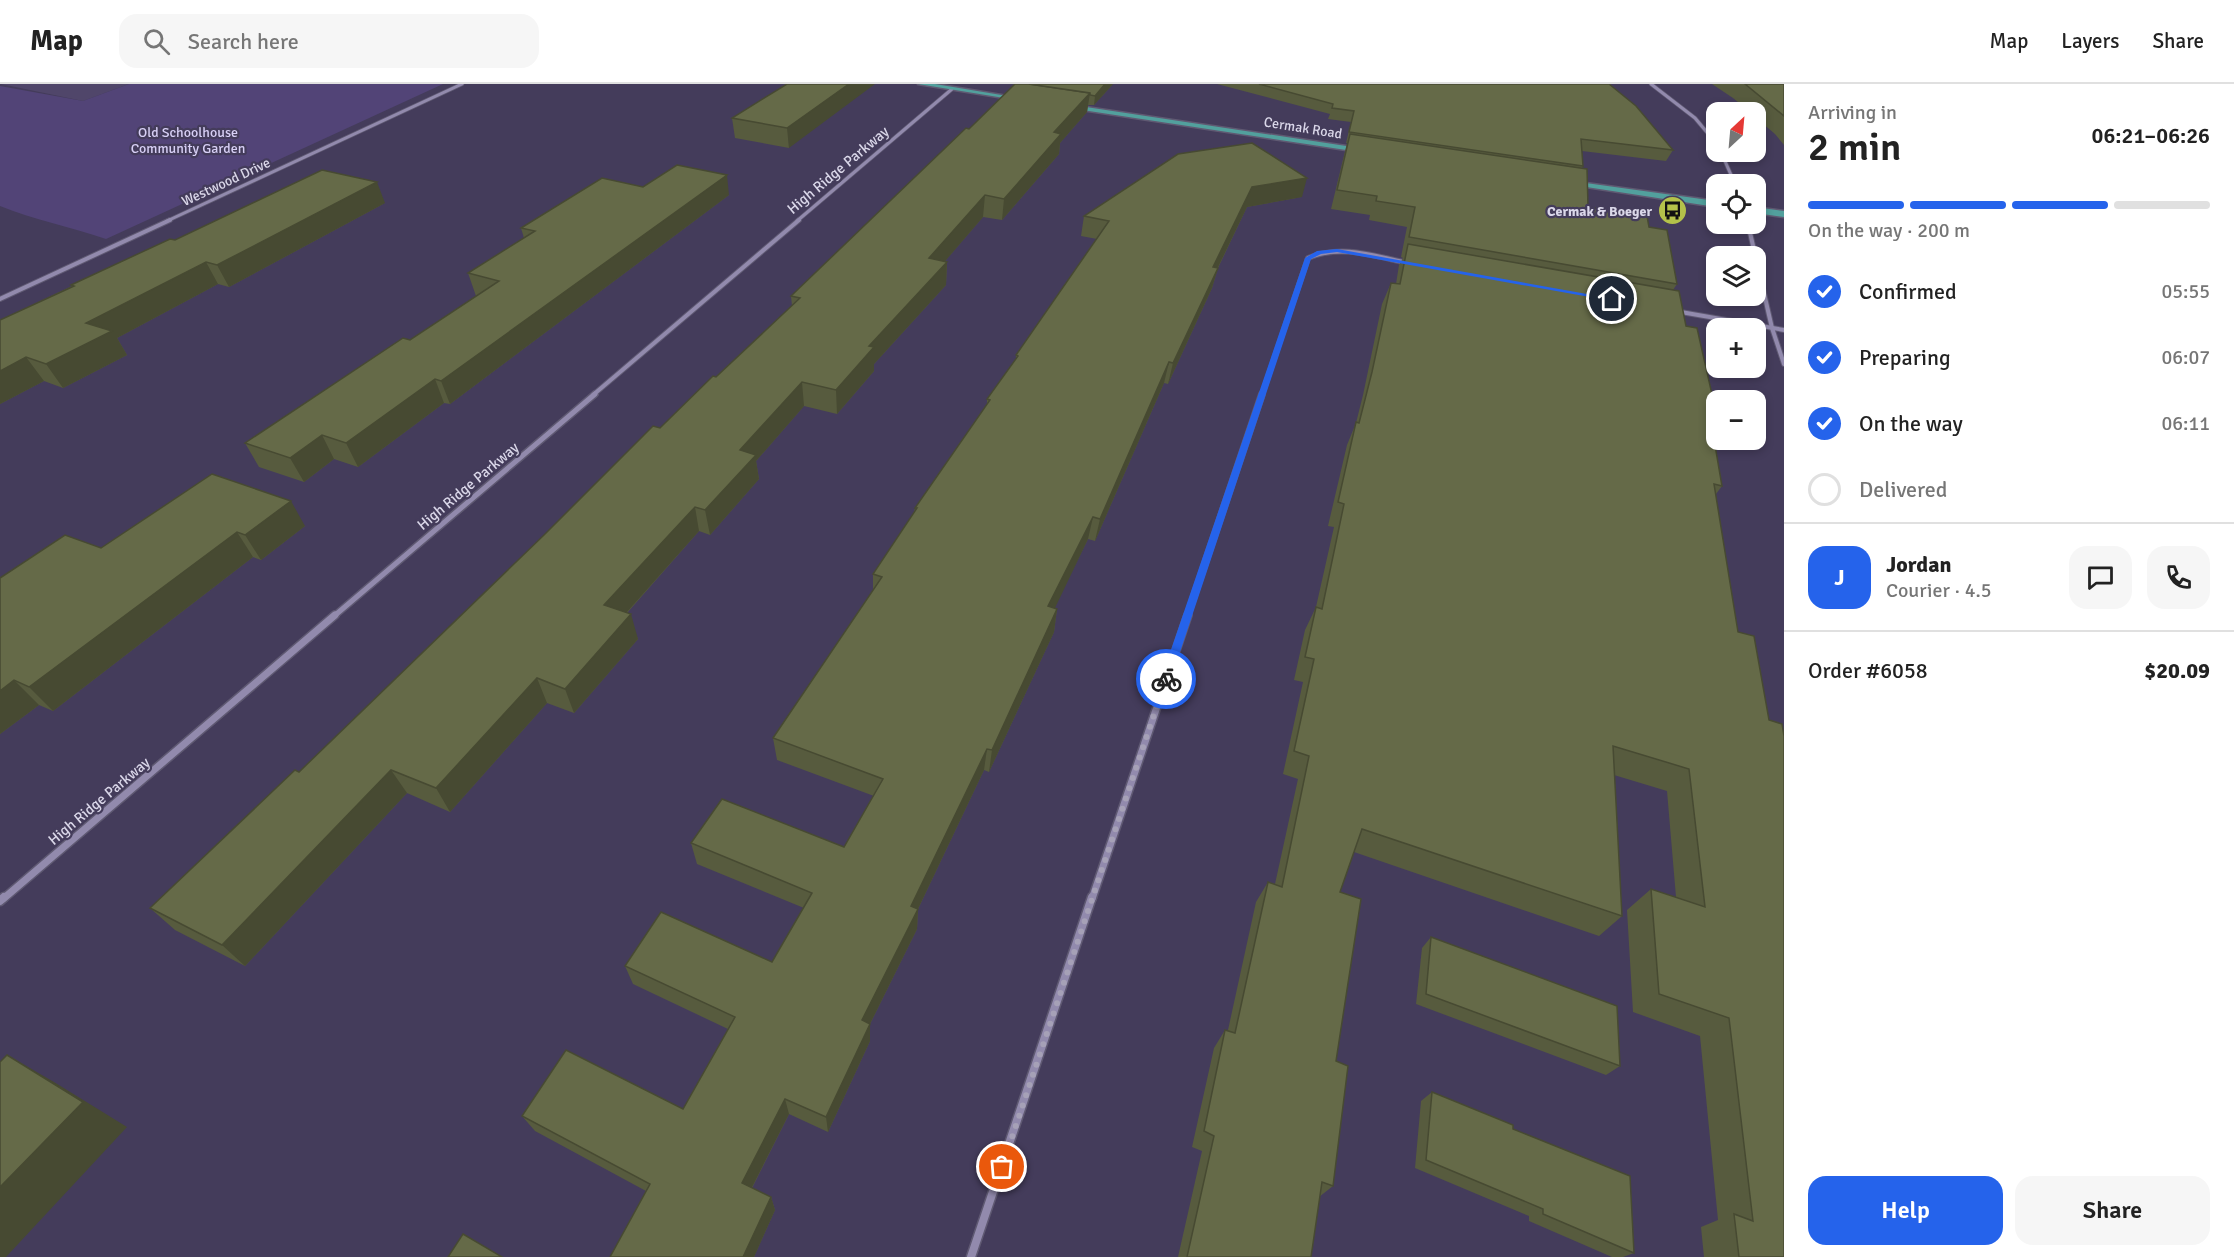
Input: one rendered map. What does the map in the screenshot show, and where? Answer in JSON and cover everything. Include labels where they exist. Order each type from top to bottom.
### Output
[{"type":"main road","points":[[921,84],[1032,101]]},
{"type":"main road","name":"Cermak Road","points":[[1055,104],[1370,152]]},
{"type":"main road","points":[[1557,180],[1706,202]]},
{"type":"main road","points":[[1766,212],[1784,214]]},
{"type":"street","name":"Westwood Drive","points":[[0,299],[462,84]]},
{"type":"street","points":[[1651,84],[1706,129]]},
{"type":"street","name":"High Ridge Parkway","points":[[0,901],[952,89]]},
{"type":"street","points":[[1750,234],[1772,328],[1784,364]]},
{"type":"street","points":[[972,1257],[1308,258],[1320,252],[1337,250],[1410,263]]},
{"type":"street","points":[[1666,309],[1784,330]]},
{"type":"shaded area","points":[[1,84],[129,84],[83,101]]},
{"type":"green space","name":"Old Schoolhouse Community Garden","points":[[129,84],[443,84],[106,239],[0,206],[0,86],[83,101]]},
{"type":"building","points":[[787,84],[849,84],[787,128],[732,118]]},
{"type":"building","points":[[1015,84],[1090,93],[1054,132],[1061,134],[1004,199],[985,195],[929,258],[947,262],[869,346],[874,347],[836,390],[802,382],[740,450],[756,455],[705,510],[695,507],[604,605],[631,614],[565,689],[537,678],[436,788],[391,770],[222,945],[150,908],[295,770],[299,772],[653,426],[660,428],[713,376],[716,377],[800,298],[791,296]]},
{"type":"building","points":[[1029,84],[1105,84],[1095,96],[1090,93]]},
{"type":"building","points":[[1259,84],[1609,84],[1636,106],[1673,150],[1581,139],[1583,166],[1349,132],[1354,111],[1332,108],[1333,104]]},
{"type":"building","points":[[1745,84],[1784,84],[1784,116]]},
{"type":"building","points":[[1350,134],[1587,169],[1588,207],[1647,216],[1649,227],[1667,230],[1677,284],[1409,237],[1415,207],[1376,201],[1377,196],[1337,190]]},
{"type":"building","points":[[1252,143],[1307,178],[1252,187],[1213,267],[1218,268],[1173,363],[1169,362],[1100,519],[1093,517],[1048,606],[1057,609],[992,750],[987,749],[911,906],[918,909],[862,1020],[870,1024],[826,1117],[785,1099],[742,1183],[771,1197],[743,1257],[610,1257],[650,1184],[522,1116],[566,1050],[683,1109],[735,1017],[625,966],[661,912],[772,962],[812,893],[691,843],[722,799],[844,847],[883,779],[773,738],[882,577],[873,574],[917,508],[915,508],[990,400],[987,399],[1018,356],[1016,355],[1109,221],[1084,216],[1178,154]]},
{"type":"building","points":[[677,165],[727,175],[441,381],[435,379],[346,443],[322,435],[290,458],[245,443],[403,338],[410,340],[499,281],[468,273],[535,231],[521,228],[602,178],[643,187]]},
{"type":"building","points":[[322,170],[377,182],[217,265],[206,262],[86,323],[112,331],[46,364],[26,357],[0,371],[0,320]]},
{"type":"building","points":[[1408,244],[1679,291],[1686,326],[1697,328],[1706,368],[1706,378],[1708,378],[1711,390],[1706,390],[1706,450],[1716,450],[1722,486],[1714,484],[1738,632],[1754,636],[1769,720],[1782,724],[1784,736],[1784,1257],[1739,1257],[1734,1214],[1753,1221],[1729,1018],[1659,994],[1651,889],[1705,907],[1689,769],[1613,746],[1622,916],[1362,829],[1340,892],[1361,899],[1336,1061],[1348,1066],[1333,1186],[1322,1182],[1311,1257],[1187,1257],[1214,1136],[1204,1131],[1225,1030],[1235,1033],[1268,882],[1282,887],[1309,756],[1294,751],[1314,659],[1305,657],[1316,607],[1322,609],[1344,504],[1338,502],[1356,422],[1359,423],[1372,372],[1391,283],[1400,284]]},
{"type":"building","points":[[212,474],[291,501],[245,535],[237,532],[29,687],[14,680],[0,691],[0,578],[65,535],[101,548]]},
{"type":"building","points":[[1431,937],[1617,1006],[1620,1066],[1426,994]]},
{"type":"building","points":[[7,1055],[83,1102],[0,1187],[0,1062]]},
{"type":"building","points":[[1432,1092],[1513,1125],[1513,1129],[1630,1176],[1634,1253],[1543,1214],[1543,1209],[1426,1160]]},
{"type":"building","points":[[463,1234],[502,1257],[448,1257]]},
{"type":"way so far","points":[[1002,1167],[1166,679]]},
{"type":"place","name":"Cermak & Boeger","points":[[1673,211]]},
{"type":"route","points":[[1166,679],[1308,258],[1320,252],[1337,250],[1612,299]]}]
